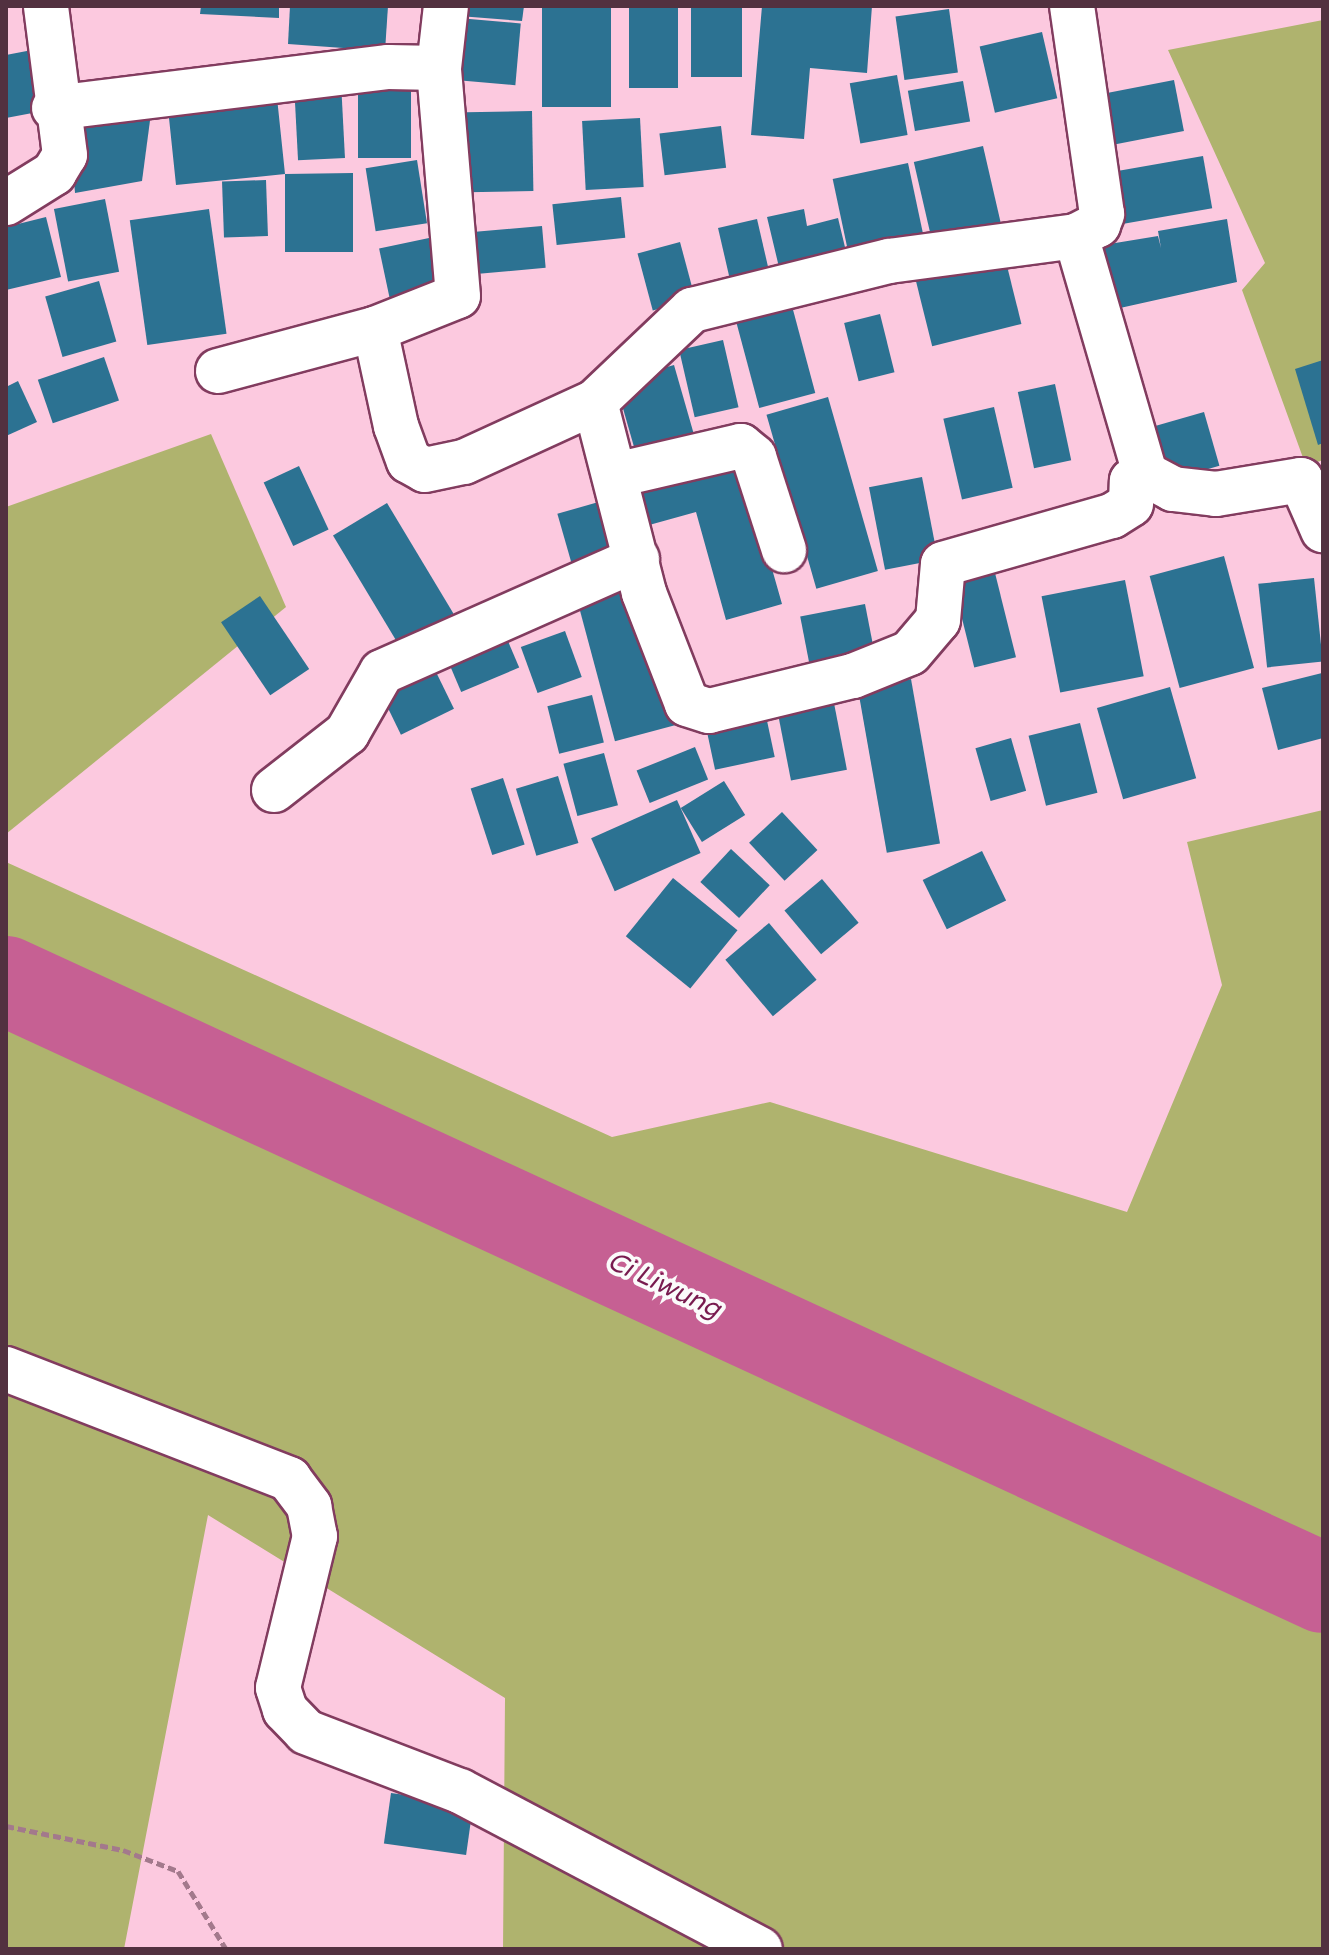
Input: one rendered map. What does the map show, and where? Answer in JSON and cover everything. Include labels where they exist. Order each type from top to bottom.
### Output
[{"type":"street","points":[[6,203],[54,173],[65,155],[54,108],[46,6]]},
{"type":"street","points":[[218,371],[375,329],[458,296],[439,68],[446,6]]},
{"type":"street","points":[[375,329],[396,426],[409,461],[425,470],[464,462],[595,402],[692,310],[889,261],[1076,236],[1098,225],[1102,214],[1072,6]]},
{"type":"street","points":[[54,108],[388,67],[439,68]]},
{"type":"street","points":[[1076,236],[1145,474],[1173,489],[1216,494],[1301,480],[1323,530]]},
{"type":"street","points":[[595,402],[637,559],[687,704],[709,711],[853,676],[910,653],[938,620],[943,564],[1112,516],[1131,504],[1132,481],[1145,474]]},
{"type":"street","points":[[616,475],[741,446],[754,457],[784,550]]},
{"type":"street","points":[[274,790],[347,733],[382,672],[637,559]]},
{"type":"street","points":[[6,1369],[289,1479],[309,1506],[315,1536],[278,1688],[285,1710],[306,1732],[460,1791],[760,1949]]},
{"type":"path","points":[[6,1826],[123,1850],[178,1871],[226,1949]]},
{"type":"green space","points":[[1323,20],[1323,460],[1306,466],[1242,290],[1265,263],[1168,50]]},
{"type":"green space","points":[[211,434],[286,607],[6,834],[6,507]]},
{"type":"green space","points":[[1323,810],[1323,1949],[503,1949],[505,1698],[208,1515],[124,1949],[6,1949],[6,862],[612,1137],[770,1102],[1127,1212],[1222,985],[1187,842]]},
{"type":"building","points":[[201,6],[279,6],[279,18],[200,14]]},
{"type":"building","points":[[290,6],[388,6],[385,51],[288,44]]},
{"type":"building","points":[[462,6],[524,6],[522,21],[459,16]]},
{"type":"building","points":[[542,6],[611,6],[611,107],[542,107]]},
{"type":"building","points":[[629,6],[678,6],[678,88],[629,88]]},
{"type":"building","points":[[691,6],[742,6],[742,77],[691,77]]},
{"type":"building","points":[[762,6],[872,6],[867,73],[810,68],[804,139],[751,135]]},
{"type":"building","points":[[949,9],[958,72],[904,80],[896,17]]},
{"type":"building","points":[[458,18],[521,23],[515,85],[453,80]]},
{"type":"building","points":[[1042,32],[1057,98],[995,113],[980,46]]},
{"type":"building","points":[[32,50],[43,111],[6,118],[6,55]]},
{"type":"building","points":[[897,75],[908,135],[860,143],[850,83]]},
{"type":"building","points":[[1174,80],[1184,131],[1105,146],[1095,95]]},
{"type":"building","points":[[358,81],[411,81],[411,158],[358,158]]},
{"type":"building","points":[[963,81],[970,121],[915,131],[908,91]]},
{"type":"building","points":[[341,82],[345,158],[298,160],[294,84]]},
{"type":"building","points":[[276,88],[285,174],[176,185],[167,99]]},
{"type":"building","points":[[532,111],[533,191],[453,192],[452,112]]},
{"type":"building","points":[[151,113],[142,181],[75,193],[70,127]]},
{"type":"building","points":[[640,118],[644,187],[586,190],[582,121]]},
{"type":"building","points":[[721,126],[726,168],[665,175],[659,134]]},
{"type":"building","points":[[983,146],[1001,225],[932,241],[914,162]]},
{"type":"building","points":[[1203,156],[1212,208],[1117,225],[1107,173]]},
{"type":"building","points":[[417,160],[427,223],[376,231],[366,168]]},
{"type":"building","points":[[908,163],[925,242],[850,258],[833,179]]},
{"type":"building","points":[[353,173],[353,252],[285,252],[285,174]]},
{"type":"building","points":[[266,180],[268,236],[224,238],[222,182]]},
{"type":"building","points":[[621,197],[625,238],[557,245],[552,204]]},
{"type":"building","points":[[105,199],[119,272],[68,282],[54,209]]},
{"type":"building","points":[[209,209],[227,334],[147,345],[130,220]]},
{"type":"building","points":[[804,209],[807,226],[838,218],[850,268],[783,284],[767,217]]},
{"type":"building","points":[[46,217],[61,277],[6,290],[6,227]]},
{"type":"building","points":[[757,219],[773,286],[734,295],[718,228]]},
{"type":"building","points":[[1227,219],[1237,282],[1102,312],[1091,247],[1158,236],[1161,248],[1158,231]]},
{"type":"building","points":[[542,226],[546,268],[465,275],[461,233]]},
{"type":"building","points":[[429,238],[442,300],[392,310],[379,249]]},
{"type":"building","points":[[680,242],[695,299],[653,310],[637,253]]},
{"type":"building","points":[[1005,258],[1021,324],[932,346],[916,280]]},
{"type":"building","points":[[99,281],[116,342],[63,357],[45,296]]},
{"type":"building","points":[[792,306],[815,393],[759,408],[736,321]]},
{"type":"building","points":[[880,314],[895,372],[859,381],[844,323]]},
{"type":"building","points":[[723,340],[739,407],[695,417],[679,350]]},
{"type":"building","points":[[104,357],[119,400],[53,423],[38,380]]},
{"type":"building","points":[[1323,360],[1323,443],[1318,445],[1295,369]]},
{"type":"building","points":[[674,365],[696,443],[638,460],[615,382]]},
{"type":"building","points":[[18,381],[37,422],[6,436],[6,387]]},
{"type":"building","points":[[1055,384],[1071,460],[1034,468],[1018,392]]},
{"type":"building","points":[[828,397],[878,571],[816,589],[766,415]]},
{"type":"building","points":[[994,407],[1013,488],[962,500],[943,419]]},
{"type":"building","points":[[1204,412],[1219,466],[1164,482],[1148,428]]},
{"type":"building","points":[[739,453],[782,604],[726,620],[696,512],[642,527],[631,484]]},
{"type":"building","points":[[299,466],[329,529],[293,546],[264,482]]},
{"type":"building","points":[[922,477],[938,559],[885,570],[869,487]]},
{"type":"building","points":[[616,497],[632,554],[574,571],[557,514]]},
{"type":"building","points":[[387,503],[453,614],[399,646],[333,535]]},
{"type":"building","points":[[1224,556],[1254,668],[1180,688],[1150,576]]},
{"type":"building","points":[[993,565],[1016,657],[974,668],[951,575]]},
{"type":"building","points":[[1314,578],[1323,662],[1267,667],[1258,584]]},
{"type":"building","points":[[637,580],[676,725],[615,741],[576,596]]},
{"type":"building","points":[[1125,580],[1144,676],[1060,692],[1042,596]]},
{"type":"building","points":[[260,596],[309,669],[270,695],[221,622]]},
{"type":"building","points":[[865,604],[875,654],[810,667],[800,617]]},
{"type":"building","points":[[502,627],[519,668],[461,692],[444,652]]},
{"type":"building","points":[[565,631],[582,677],[538,693],[521,647]]},
{"type":"building","points":[[436,672],[454,709],[401,735],[383,698]]},
{"type":"building","points":[[1322,673],[1323,738],[1278,750],[1262,688]]},
{"type":"building","points":[[911,679],[940,843],[887,853],[858,688]]},
{"type":"building","points":[[1170,687],[1196,778],[1123,799],[1097,708]]},
{"type":"building","points":[[592,695],[604,743],[559,754],[547,706]]},
{"type":"building","points":[[833,698],[847,770],[791,781],[777,709]]},
{"type":"building","points":[[766,716],[775,757],[715,770],[706,729]]},
{"type":"building","points":[[1080,723],[1097,793],[1046,806],[1029,736]]},
{"type":"building","points":[[1011,738],[1026,791],[991,801],[975,748]]},
{"type":"building","points":[[695,747],[708,779],[650,803],[637,771]]},
{"type":"building","points":[[604,753],[618,805],[577,816],[563,764]]},
{"type":"building","points":[[558,776],[578,843],[536,856],[516,789]]},
{"type":"building","points":[[503,778],[525,845],[492,855],[471,789]]},
{"type":"building","points":[[724,781],[745,815],[702,842],[681,808]]},
{"type":"building","points":[[677,800],[701,853],[615,891],[591,838]]},
{"type":"building","points":[[782,812],[817,850],[785,881],[749,843]]},
{"type":"building","points":[[731,849],[770,885],[739,918],[700,882]]},
{"type":"building","points":[[982,851],[1006,900],[947,929],[923,880]]},
{"type":"building","points":[[673,878],[738,930],[690,989],[626,936]]},
{"type":"building","points":[[822,879],[859,923],[821,954],[784,910]]},
{"type":"building","points":[[769,923],[817,980],[773,1016],[725,960]]},
{"type":"building","points":[[391,1793],[473,1805],[466,1855],[384,1844]]},
{"type":"waterway","name":"Ci Liwung","points":[[6,981],[1323,1588]]}]
